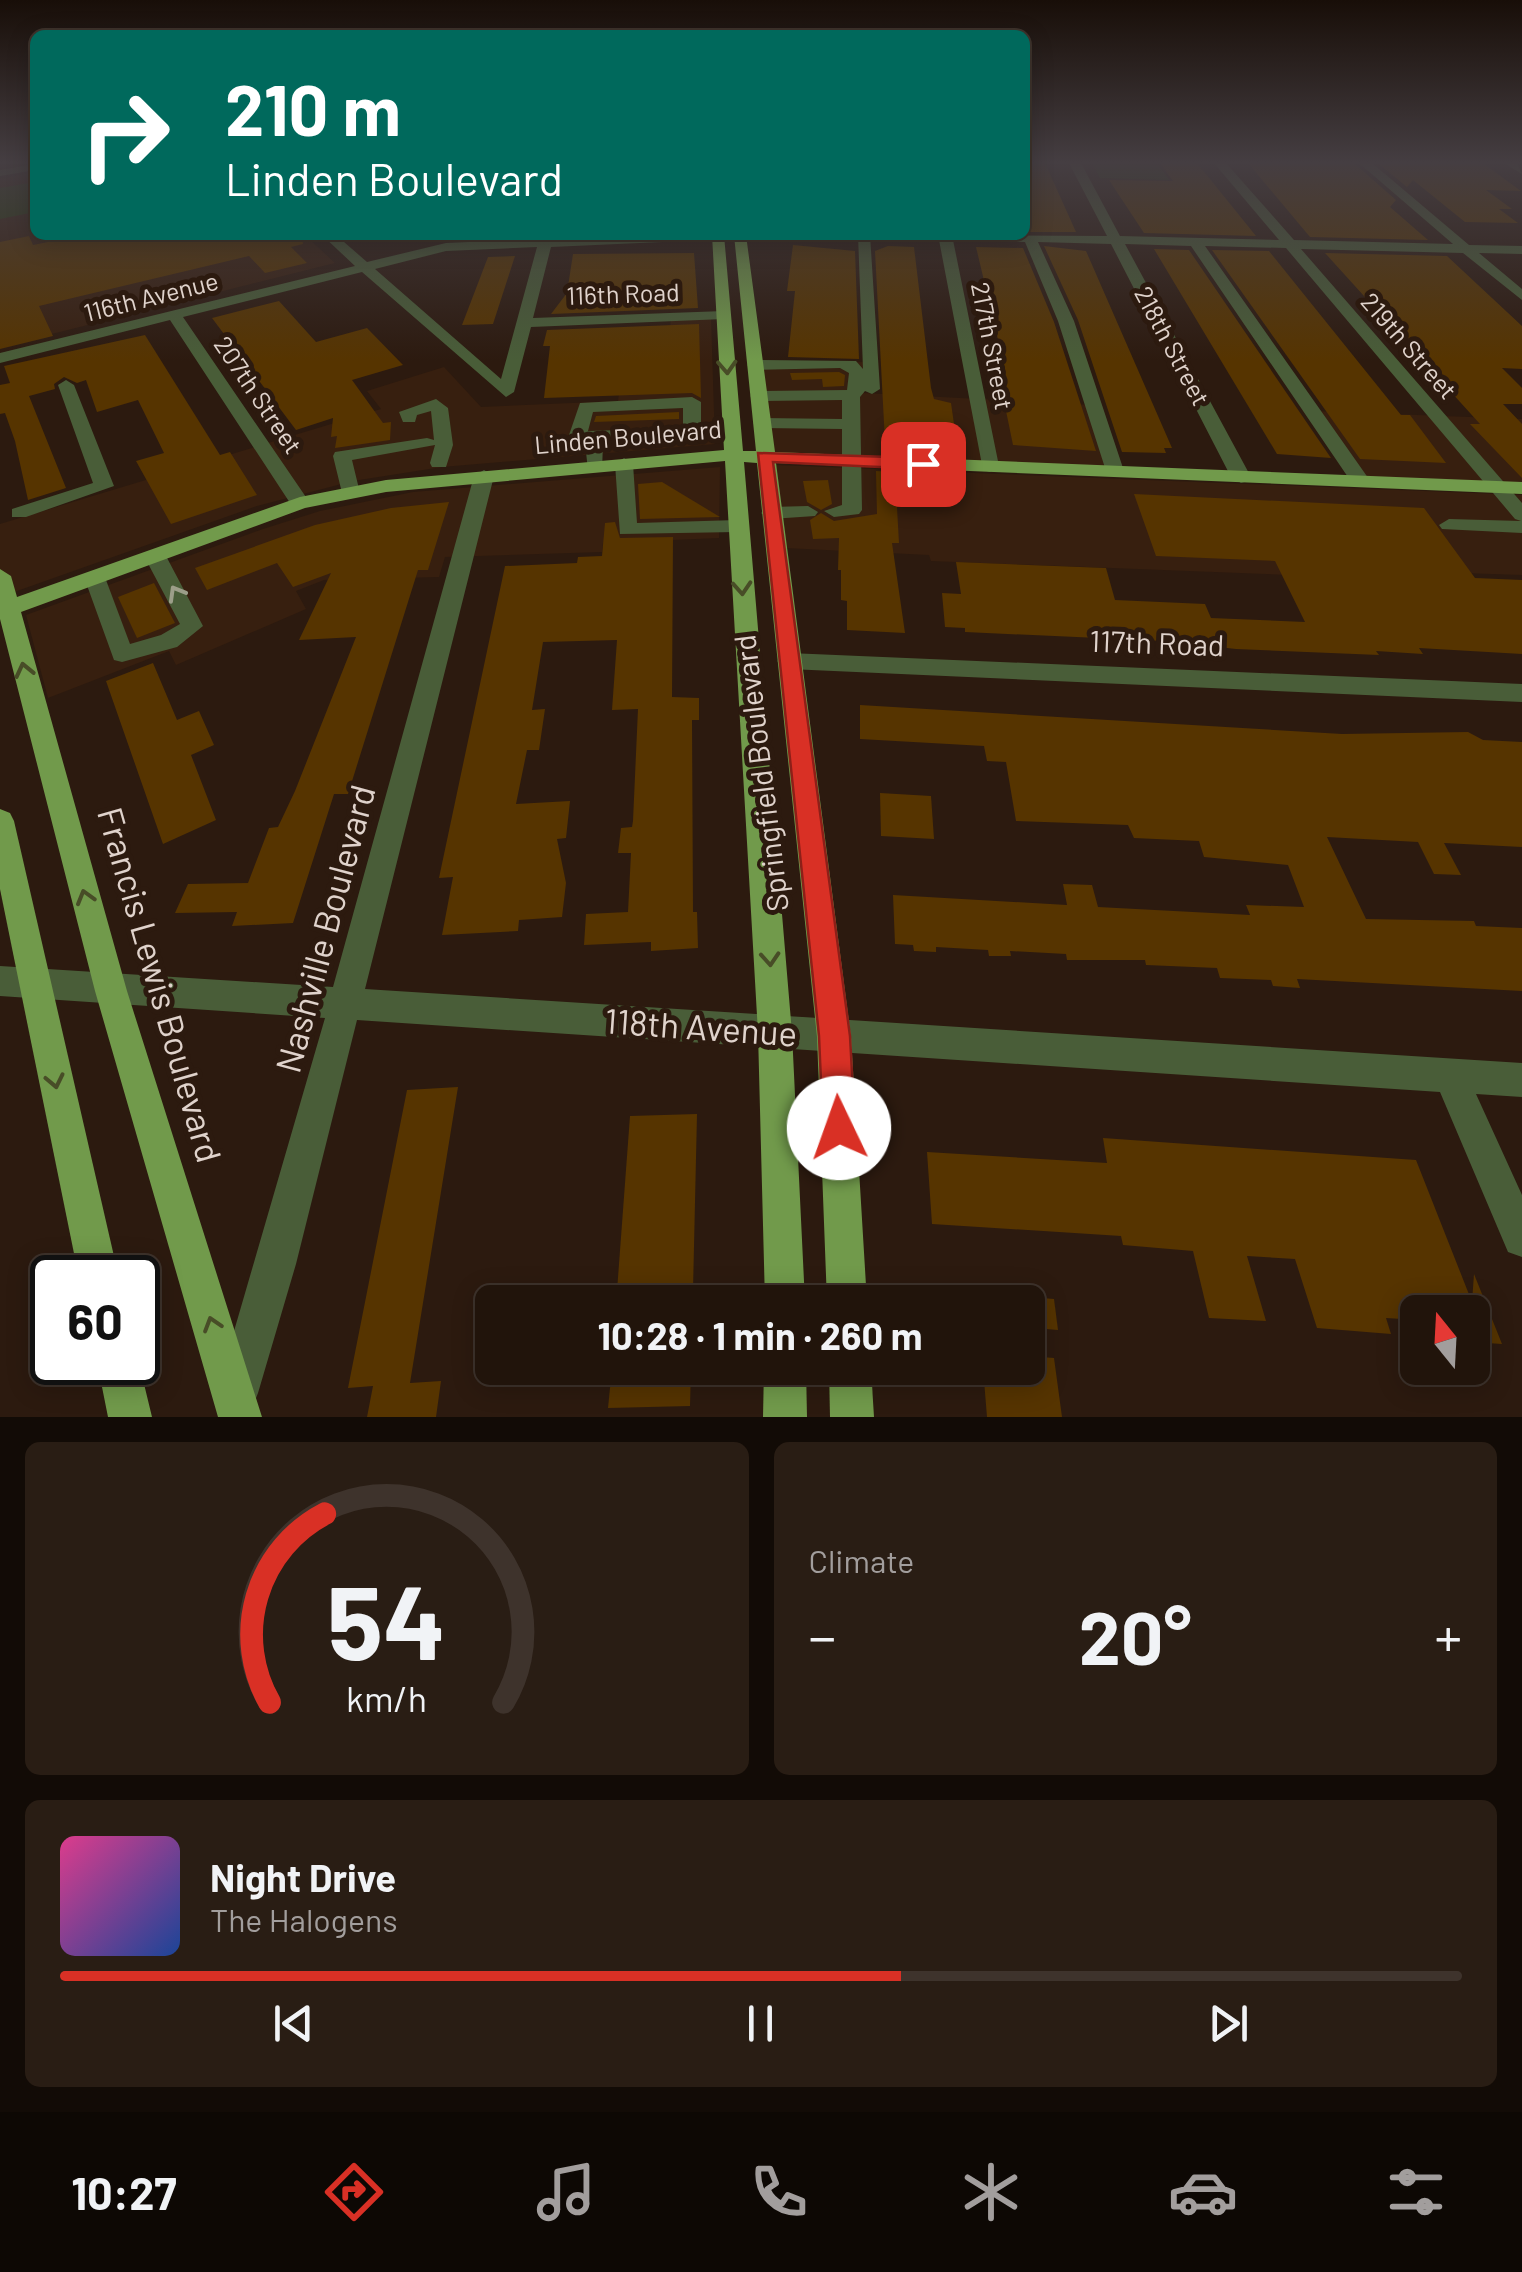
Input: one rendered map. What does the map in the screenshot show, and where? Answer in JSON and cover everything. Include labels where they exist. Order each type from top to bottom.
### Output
[{"type":"main road","name":"Springfield Boulevard","points":[[722,240],[732,456],[775,1033],[784,1285]]},
{"type":"main road","name":"Springfield Boulevard","points":[[741,240],[834,1036],[846,1285]]},
{"type":"main road","name":"Linden Boulevard","points":[[5,609],[300,503],[441,472],[484,476],[732,456],[1522,488]]},
{"type":"main road","name":"Francis Lewis Boulevard","points":[[0,576],[5,609],[111,991],[238,1408]]},
{"type":"main road","points":[[0,822],[17,984],[93,1255]]},
{"type":"main road","points":[[123,1385],[130,1417]]},
{"type":"main road","points":[[785,1385],[785,1417]]},
{"type":"main road","points":[[851,1385],[852,1417]]},
{"type":"street","name":"218th Street","points":[[1110,229],[1241,477]]},
{"type":"street","name":"219th Street","points":[[1277,229],[1522,516]]},
{"type":"street","points":[[1443,229],[1522,296]]},
{"type":"street","points":[[1114,471],[1066,321],[1030,238],[1522,250]]},
{"type":"street","points":[[334,240],[506,392],[546,240]]},
{"type":"street","name":"116th Avenue","points":[[0,358],[446,247],[546,240]]},
{"type":"street","points":[[864,240],[872,388]]},
{"type":"street","name":"217th Street","points":[[946,240],[990,466]]},
{"type":"street","points":[[1195,242],[1360,482]]},
{"type":"street","name":"207th Street","points":[[174,315],[300,503]]},
{"type":"street","name":"116th Road","points":[[524,323],[724,316]]},
{"type":"street","points":[[755,365],[850,364],[858,382],[852,395],[852,510],[834,511]]},
{"type":"street","points":[[19,512],[104,486],[66,384]]},
{"type":"street","points":[[759,396],[852,395]]},
{"type":"street","points":[[692,402],[692,429],[688,433],[594,438],[578,435],[586,407],[692,402],[729,401]]},
{"type":"street","points":[[418,407],[438,408],[444,445],[441,472],[411,422],[408,412],[418,407]]},
{"type":"street","points":[[762,424],[854,424]]},
{"type":"street","points":[[594,438],[594,467]]},
{"type":"street","points":[[350,492],[342,456],[426,443]]},
{"type":"street","points":[[624,464],[627,530],[737,526]]},
{"type":"street","name":"Nashville Boulevard","points":[[238,1408],[484,476]]},
{"type":"street","points":[[771,513],[808,512]]},
{"type":"street","points":[[1449,525],[1522,527]]},
{"type":"street","points":[[94,577],[122,654],[185,634],[192,626],[155,556]]},
{"type":"street","name":"117th Road","points":[[789,661],[1522,693]]},
{"type":"street","name":"118th Avenue","points":[[17,984],[1522,1080]]},
{"type":"street","points":[[1450,1075],[1522,1238]]},
{"type":"shaded area","points":[[0,229],[30,229],[30,240],[310,240],[335,263],[0,347]]},
{"type":"shaded area","points":[[711,317],[715,444],[442,467],[353,481],[257,506],[0,597],[0,524],[381,409],[367,391],[444,367],[481,407],[618,401],[624,353],[668,349],[671,318]]},
{"type":"shaded area","points":[[865,362],[864,393],[1092,405],[1112,469],[772,452],[760,363]]},
{"type":"shaded area","points":[[1313,411],[1522,419],[1522,487],[1362,480]]},
{"type":"shaded area","points":[[776,465],[1522,495],[1522,575],[1462,573],[1467,582],[931,561],[929,555],[785,548]]},
{"type":"shaded area","points":[[720,467],[719,538],[603,543],[602,552],[445,557],[439,577],[324,580],[296,591],[306,609],[176,665],[169,651],[48,698],[26,615],[263,529],[320,511],[413,492]]},
{"type":"building","points":[[1030,229],[1075,229],[1076,232],[1030,232]]},
{"type":"building","points":[[1141,229],[1250,229],[1256,236],[1144,233]]},
{"type":"building","points":[[1303,229],[1415,229],[1428,240],[1310,237]]},
{"type":"building","points":[[29,236],[33,245],[58,240],[303,240],[303,244],[291,247],[307,263],[265,273],[249,256],[39,306],[53,336],[0,349],[0,242]]},
{"type":"building","points":[[793,245],[855,251],[859,359],[788,357],[795,291],[787,291]]},
{"type":"building","points":[[888,246],[914,247],[931,388],[934,399],[951,403],[957,445],[885,442],[875,251]]},
{"type":"building","points":[[1044,246],[1086,251],[1172,448],[1164,448],[1166,453],[1122,452],[1078,320]]},
{"type":"building","points":[[976,247],[1023,248],[1054,322],[1096,451],[1013,445],[1001,369],[1005,369]]},
{"type":"building","points":[[1154,249],[1189,250],[1331,458],[1277,454]]},
{"type":"building","points":[[1212,250],[1269,251],[1401,415],[1410,415],[1446,463],[1360,459]]},
{"type":"building","points":[[694,253],[698,308],[551,314],[567,293],[573,254]]},
{"type":"building","points":[[1325,253],[1447,256],[1522,326],[1522,369],[1502,368],[1522,388],[1522,404],[1503,404],[1522,424],[1522,478],[1470,424],[1480,424]]},
{"type":"building","points":[[515,256],[493,324],[462,325],[488,257]]},
{"type":"building","points":[[279,301],[316,342],[367,328],[403,365],[352,380],[383,423],[391,422],[390,440],[335,448],[337,436],[331,437],[333,418],[296,430],[212,318]]},
{"type":"building","points":[[699,324],[701,398],[692,393],[544,398],[550,346],[543,346],[547,330]]},
{"type":"building","points":[[145,335],[220,455],[230,452],[257,495],[171,524],[136,461],[164,453],[138,400],[97,412],[86,380],[77,383],[64,377],[54,384],[55,389],[29,396],[66,488],[28,500],[15,441],[5,413],[0,414],[0,385],[10,383],[4,366]]},
{"type":"building","points":[[790,373],[845,375],[844,386],[823,387],[822,379],[792,380]]},
{"type":"building","points":[[679,412],[679,419],[594,422],[596,416]]},
{"type":"building","points":[[876,471],[895,472],[899,543],[892,543],[905,633],[847,630],[847,601],[841,600],[838,570],[839,538],[813,539],[810,520],[821,513],[834,521],[877,514]]},
{"type":"building","points":[[828,480],[832,504],[821,510],[807,502],[803,481]]},
{"type":"building","points":[[662,482],[720,517],[640,519],[638,484]]},
{"type":"building","points":[[1134,494],[1424,508],[1475,578],[1522,580],[1522,654],[1419,648],[1423,654],[1236,649],[1164,641],[965,632],[965,628],[945,627],[942,593],[961,594],[956,562],[1106,568],[1115,600],[1205,604],[1211,618],[1305,622],[1275,561],[1156,556]]},
{"type":"building","points":[[449,502],[428,570],[418,570],[348,794],[334,794],[293,923],[232,926],[237,912],[175,913],[188,884],[248,883],[269,828],[278,827],[295,791],[356,637],[299,640],[331,573],[293,587],[277,563],[207,590],[195,568],[315,525],[391,508]]},
{"type":"building","points":[[615,522],[620,538],[673,537],[672,697],[699,698],[699,720],[692,720],[693,912],[697,912],[698,948],[651,951],[651,942],[584,945],[586,914],[628,912],[631,853],[618,853],[621,828],[632,827],[633,821],[638,709],[612,710],[617,640],[543,642],[532,710],[545,709],[539,750],[527,750],[516,804],[570,801],[566,838],[557,839],[566,883],[562,917],[519,920],[518,931],[442,935],[453,877],[439,878],[505,566],[577,563],[578,557],[602,556],[605,523]]},
{"type":"building","points":[[154,583],[175,623],[137,638],[118,597]]},
{"type":"building","points":[[153,663],[177,720],[199,711],[214,745],[191,755],[216,820],[163,844],[106,681]]},
{"type":"building","points":[[860,705],[1342,734],[1468,732],[1483,740],[1522,742],[1522,847],[1444,843],[1461,875],[1434,874],[1418,842],[1327,837],[1366,919],[1474,921],[1476,926],[1522,928],[1522,991],[1297,979],[1300,988],[1273,986],[1271,980],[1220,978],[1217,968],[1146,965],[1145,960],[1067,960],[1066,954],[1010,951],[1011,956],[989,956],[988,950],[936,947],[936,952],[914,951],[913,945],[895,944],[893,895],[1067,905],[1063,884],[1092,885],[1098,907],[1250,915],[1246,905],[1304,907],[1288,865],[1204,857],[1199,841],[1134,838],[1128,825],[1016,821],[1006,762],[987,761],[984,746],[860,739]]},
{"type":"building","points":[[880,793],[931,796],[934,839],[881,836]]},
{"type":"building","points":[[458,1087],[410,1383],[441,1381],[436,1417],[367,1417],[373,1386],[348,1388],[407,1090]]},
{"type":"building","points":[[697,1114],[693,1285],[617,1285],[630,1116]]},
{"type":"building","points":[[1103,1138],[1416,1160],[1469,1295],[1400,1295],[1400,1319],[1386,1318],[1391,1334],[1317,1328],[1295,1259],[1247,1256],[1266,1321],[1209,1318],[1193,1251],[1123,1245],[1121,1236],[932,1224],[927,1152],[1107,1163]]},
{"type":"building","points":[[1474,1274],[1482,1295],[1472,1295]]},
{"type":"building","points":[[1045,1298],[1054,1299],[1058,1330],[1045,1329]]},
{"type":"building","points":[[1490,1314],[1502,1344],[1490,1343]]},
{"type":"building","points":[[1045,1357],[1054,1358],[1062,1417],[987,1417],[984,1385],[1045,1385]]},
{"type":"building","points":[[610,1385],[691,1385],[690,1406],[608,1408]]},
{"type":"route","points":[[839,1128],[834,1036],[764,457],[923,464]]}]
